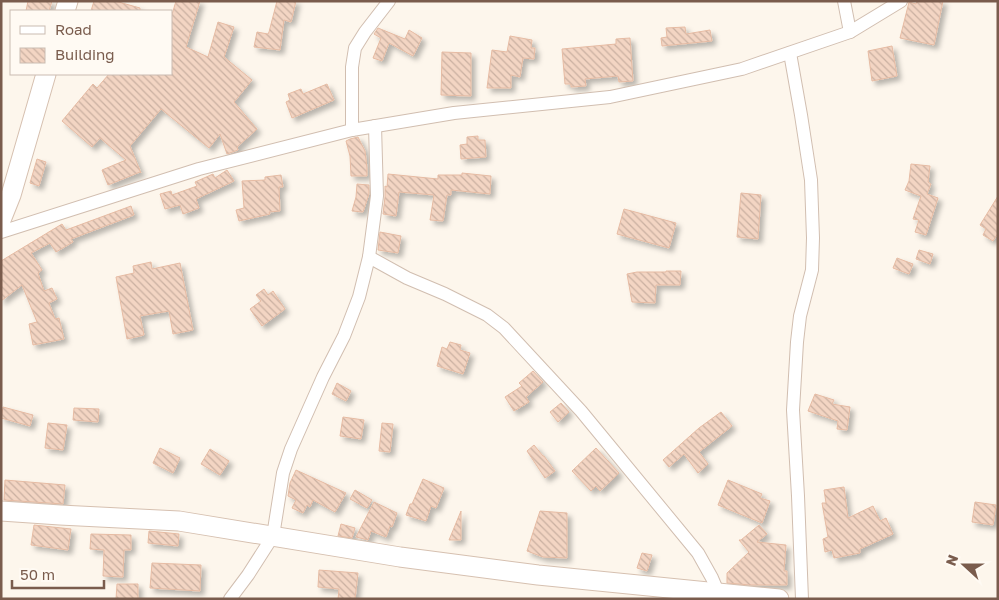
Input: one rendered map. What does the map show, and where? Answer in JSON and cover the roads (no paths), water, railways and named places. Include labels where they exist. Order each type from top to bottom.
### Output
[{"type":"main road","points":[[1,220],[11,195],[46,75]]},
{"type":"main road","points":[[1,511],[179,521],[400,557],[538,575],[778,599]]},
{"type":"street","points":[[352,130],[352,67],[355,48],[389,1]]},
{"type":"street","points":[[844,1],[850,32]]},
{"type":"street","points":[[1,232],[199,169],[352,130],[454,113],[610,97],[742,69],[850,32],[900,1]]},
{"type":"street","points":[[790,53],[811,180],[813,238],[812,270],[800,316],[793,410],[802,599]]},
{"type":"street","points":[[230,599],[273,536],[283,473],[291,449],[323,377],[344,336],[359,297],[369,257],[377,196],[375,126]]},
{"type":"street","points":[[369,257],[407,278],[487,315],[504,328],[581,411],[698,553],[718,592]]}]
